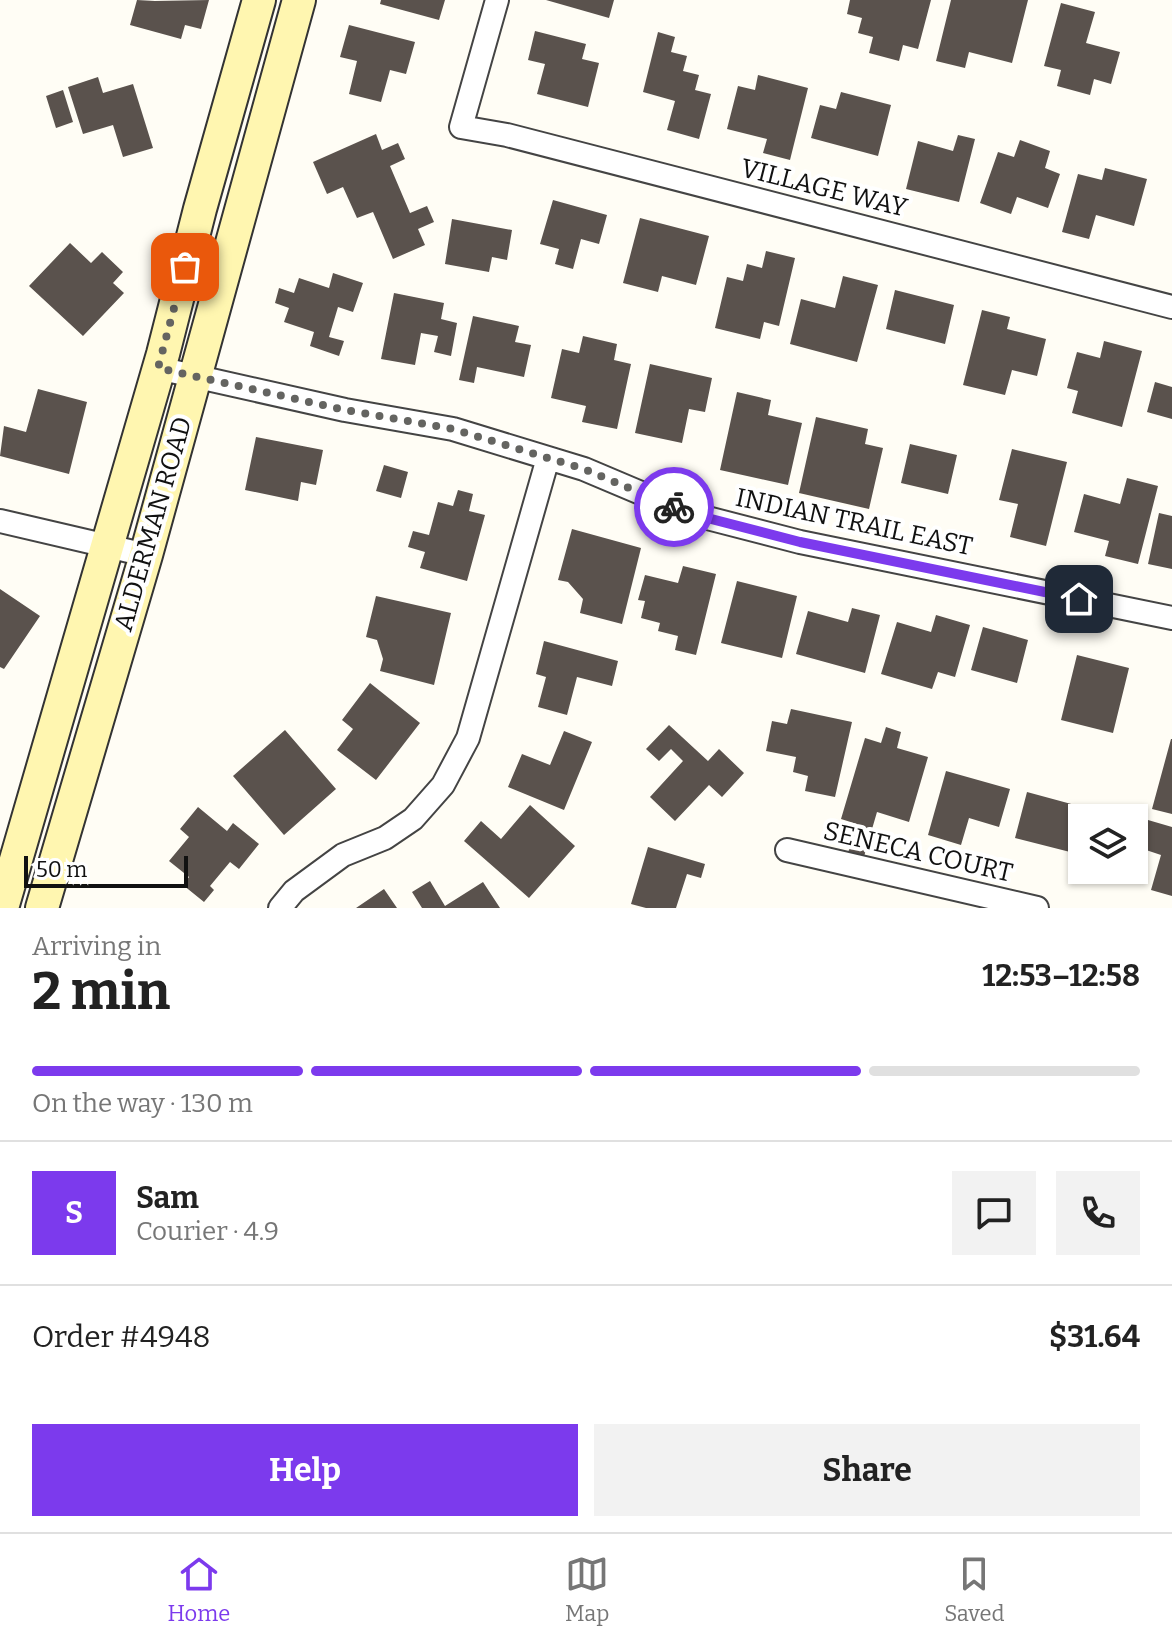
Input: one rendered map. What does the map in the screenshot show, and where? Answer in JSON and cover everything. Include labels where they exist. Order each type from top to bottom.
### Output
[{"type":"main road","name":"ALDERMAN ROAD","points":[[2,908],[158,368],[259,0]]},
{"type":"main road","name":"ALDERMAN ROAD","points":[[42,908],[146,555],[299,0]]},
{"type":"street","name":"VILLAGE WAY","points":[[497,0],[461,127],[507,135],[1172,307]]},
{"type":"street","name":"INDIAN TRAIL EAST","points":[[158,368],[345,410],[453,429],[584,469],[688,513],[772,535],[1172,618]]},
{"type":"street","points":[[280,908],[294,891],[343,855],[385,838],[413,819],[443,785],[468,738],[548,458]]},
{"type":"street","points":[[0,521],[146,555]]},
{"type":"street","name":"SENECA COURT","points":[[787,850],[1037,908]]},
{"type":"building","points":[[137,0],[209,0],[201,29],[185,25],[181,39],[130,25]]},
{"type":"building","points":[[381,0],[445,0],[439,20],[380,4]]},
{"type":"building","points":[[546,0],[614,0],[609,18]]},
{"type":"building","points":[[850,0],[931,0],[918,49],[903,45],[899,61],[869,53],[873,37],[858,33],[862,18],[847,14]]},
{"type":"building","points":[[951,0],[1028,0],[1012,63],[969,52],[965,68],[936,61]]},
{"type":"building","points":[[1061,3],[1095,12],[1086,43],[1120,52],[1111,84],[1094,79],[1090,95],[1057,86],[1061,70],[1044,66]]},
{"type":"building","points":[[349,25],[415,42],[406,74],[390,70],[381,102],[349,94],[357,61],[340,57]]},
{"type":"building","points":[[535,31],[586,44],[582,59],[599,63],[588,107],[537,94],[545,64],[528,60]]},
{"type":"building","points":[[658,32],[675,37],[671,52],[687,56],[683,71],[699,75],[695,90],[711,94],[699,139],[667,130],[675,101],[643,92]]},
{"type":"building","points":[[758,75],[808,88],[790,160],[763,153],[767,139],[727,129],[738,86],[755,90]]},
{"type":"building","points":[[98,77],[103,93],[133,84],[153,148],[123,157],[113,125],[83,134],[68,87]]},
{"type":"building","points":[[63,90],[73,122],[56,128],[46,96]]},
{"type":"building","points":[[841,92],[891,105],[878,156],[811,138],[820,105],[836,109]]},
{"type":"building","points":[[376,134],[382,150],[398,143],[405,159],[390,166],[410,213],[427,206],[434,222],[418,229],[425,245],[393,259],[373,212],[357,218],[343,187],[327,194],[313,162]]},
{"type":"building","points":[[958,135],[975,139],[959,202],[906,189],[918,141],[953,151]]},
{"type":"building","points":[[1020,140],[1050,151],[1045,168],[1060,174],[1048,208],[1017,197],[1011,214],[980,203],[998,152],[1014,157]]},
{"type":"building","points":[[1105,168],[1147,179],[1134,226],[1096,215],[1089,239],[1062,232],[1078,174],[1102,180]]},
{"type":"building","points":[[553,200],[607,215],[599,244],[581,239],[573,269],[555,264],[559,249],[540,244]]},
{"type":"building","points":[[640,218],[709,236],[696,285],[662,276],[658,292],[623,283]]},
{"type":"building","points":[[452,219],[512,230],[507,260],[492,257],[489,272],[445,264]]},
{"type":"building","points":[[70,243],[91,263],[102,252],[123,272],[113,283],[124,293],[83,336],[29,286]]},
{"type":"building","points":[[766,251],[795,258],[779,326],[764,322],[760,339],[715,328],[727,277],[743,281],[747,264],[762,268]]},
{"type":"building","points":[[333,273],[363,283],[353,312],[338,307],[329,337],[344,341],[339,356],[310,346],[314,332],[284,322],[289,308],[275,303],[279,288],[294,293],[299,278],[329,288]]},
{"type":"building","points":[[843,276],[878,285],[857,362],[790,344],[801,299],[835,308]]},
{"type":"building","points":[[895,290],[954,305],[945,344],[886,329]]},
{"type":"building","points":[[394,293],[444,303],[441,319],[457,323],[451,356],[434,352],[438,336],[421,333],[415,365],[381,359]]},
{"type":"building","points":[[982,310],[1010,317],[1007,329],[1046,339],[1037,376],[1012,370],[1005,395],[963,385]]},
{"type":"building","points":[[473,316],[519,326],[515,342],[531,345],[524,377],[477,367],[474,383],[459,380]]},
{"type":"building","points":[[583,336],[617,344],[614,360],[631,364],[617,429],[582,422],[586,406],[551,398],[562,349],[579,353]]},
{"type":"building","points":[[1104,341],[1142,351],[1122,427],[1072,413],[1078,391],[1067,388],[1077,352],[1100,358]]},
{"type":"building","points":[[650,364],[712,378],[705,412],[689,409],[682,443],[635,433]]},
{"type":"building","points":[[1155,382],[1172,387],[1172,419],[1147,412]]},
{"type":"building","points":[[38,389],[87,402],[69,474],[0,456],[4,426],[26,432]]},
{"type":"building","points":[[737,392],[771,400],[768,415],[802,423],[788,485],[720,470]]},
{"type":"building","points":[[816,417],[868,429],[865,444],[883,448],[869,509],[799,493]]},
{"type":"building","points":[[256,437],[323,450],[316,485],[301,482],[298,501],[245,490]]},
{"type":"building","points":[[910,444],[957,455],[948,494],[901,483]]},
{"type":"building","points":[[1012,449],[1067,462],[1046,546],[1010,537],[1018,504],[999,500]]},
{"type":"building","points":[[384,465],[408,472],[401,498],[376,491]]},
{"type":"building","points":[[1127,478],[1158,486],[1138,564],[1105,556],[1109,541],[1074,532],[1084,494],[1120,504]]},
{"type":"building","points":[[458,490],[473,494],[469,511],[485,515],[467,581],[420,568],[425,552],[408,547],[413,531],[429,535],[438,502],[453,506]]},
{"type":"building","points":[[1159,513],[1172,516],[1172,569],[1148,564]]},
{"type":"building","points":[[572,529],[641,548],[622,624],[580,613],[583,599],[568,582],[558,580]]},
{"type":"building","points":[[683,566],[716,574],[696,655],[675,650],[678,636],[658,631],[660,623],[641,618],[645,601],[638,600],[645,575],[678,583]]},
{"type":"building","points":[[737,581],[797,596],[782,658],[721,643]]},
{"type":"building","points":[[0,589],[40,616],[4,669],[0,667]]},
{"type":"building","points":[[376,596],[451,613],[434,685],[380,671],[383,659],[377,640],[366,637]]},
{"type":"building","points":[[852,608],[880,615],[865,673],[796,654],[808,611],[848,622]]},
{"type":"building","points":[[936,615],[970,625],[955,677],[938,672],[932,689],[881,674],[897,622],[931,632]]},
{"type":"building","points":[[983,627],[1028,640],[1017,683],[971,670]]},
{"type":"building","points":[[544,641],[618,661],[612,686],[577,677],[567,715],[538,707],[546,677],[536,674]]},
{"type":"building","points":[[1077,655],[1129,668],[1113,733],[1061,720]]},
{"type":"building","points":[[370,683],[420,723],[376,780],[337,750],[353,729],[342,720]]},
{"type":"building","points":[[791,709],[852,722],[835,797],[805,791],[808,776],[793,772],[796,757],[766,751],[772,721],[787,724]]},
{"type":"building","points":[[669,725],[708,761],[719,749],[744,773],[722,797],[709,785],[675,821],[650,797],[683,761],[671,749],[659,761],[646,749]]},
{"type":"building","points":[[886,727],[901,732],[897,748],[928,757],[909,822],[877,812],[863,860],[847,856],[857,824],[841,819],[865,738],[881,743]]},
{"type":"building","points":[[285,730],[336,789],[284,835],[233,776]]},
{"type":"building","points":[[564,731],[592,742],[564,810],[508,787],[522,754],[550,765]]},
{"type":"building","points":[[1172,739],[1172,814],[1152,809]]},
{"type":"building","points":[[946,771],[1010,789],[999,827],[969,818],[961,845],[928,835]]},
{"type":"building","points":[[1027,792],[1071,804],[1068,804],[1068,851],[1015,838]]},
{"type":"building","points":[[530,805],[575,846],[529,898],[464,841],[481,821],[501,839]]},
{"type":"building","points":[[198,807],[227,831],[233,823],[259,844],[239,869],[230,862],[210,886],[214,890],[204,902],[183,885],[189,877],[169,861],[189,837],[180,829]]},
{"type":"building","points":[[1148,820],[1172,827],[1172,896],[1151,890],[1161,855],[1148,851]]},
{"type":"building","points":[[648,847],[705,864],[701,878],[687,874],[676,908],[646,908],[631,904]]},
{"type":"building","points":[[430,881],[445,906],[483,882],[500,908],[422,908],[412,892]]},
{"type":"building","points":[[384,889],[397,908],[356,908]]},
{"type":"way so far","points":[[185,267],[158,368],[345,410],[453,429],[584,469],[674,507]]},
{"type":"route","points":[[674,507],[800,542],[1079,599]]}]
